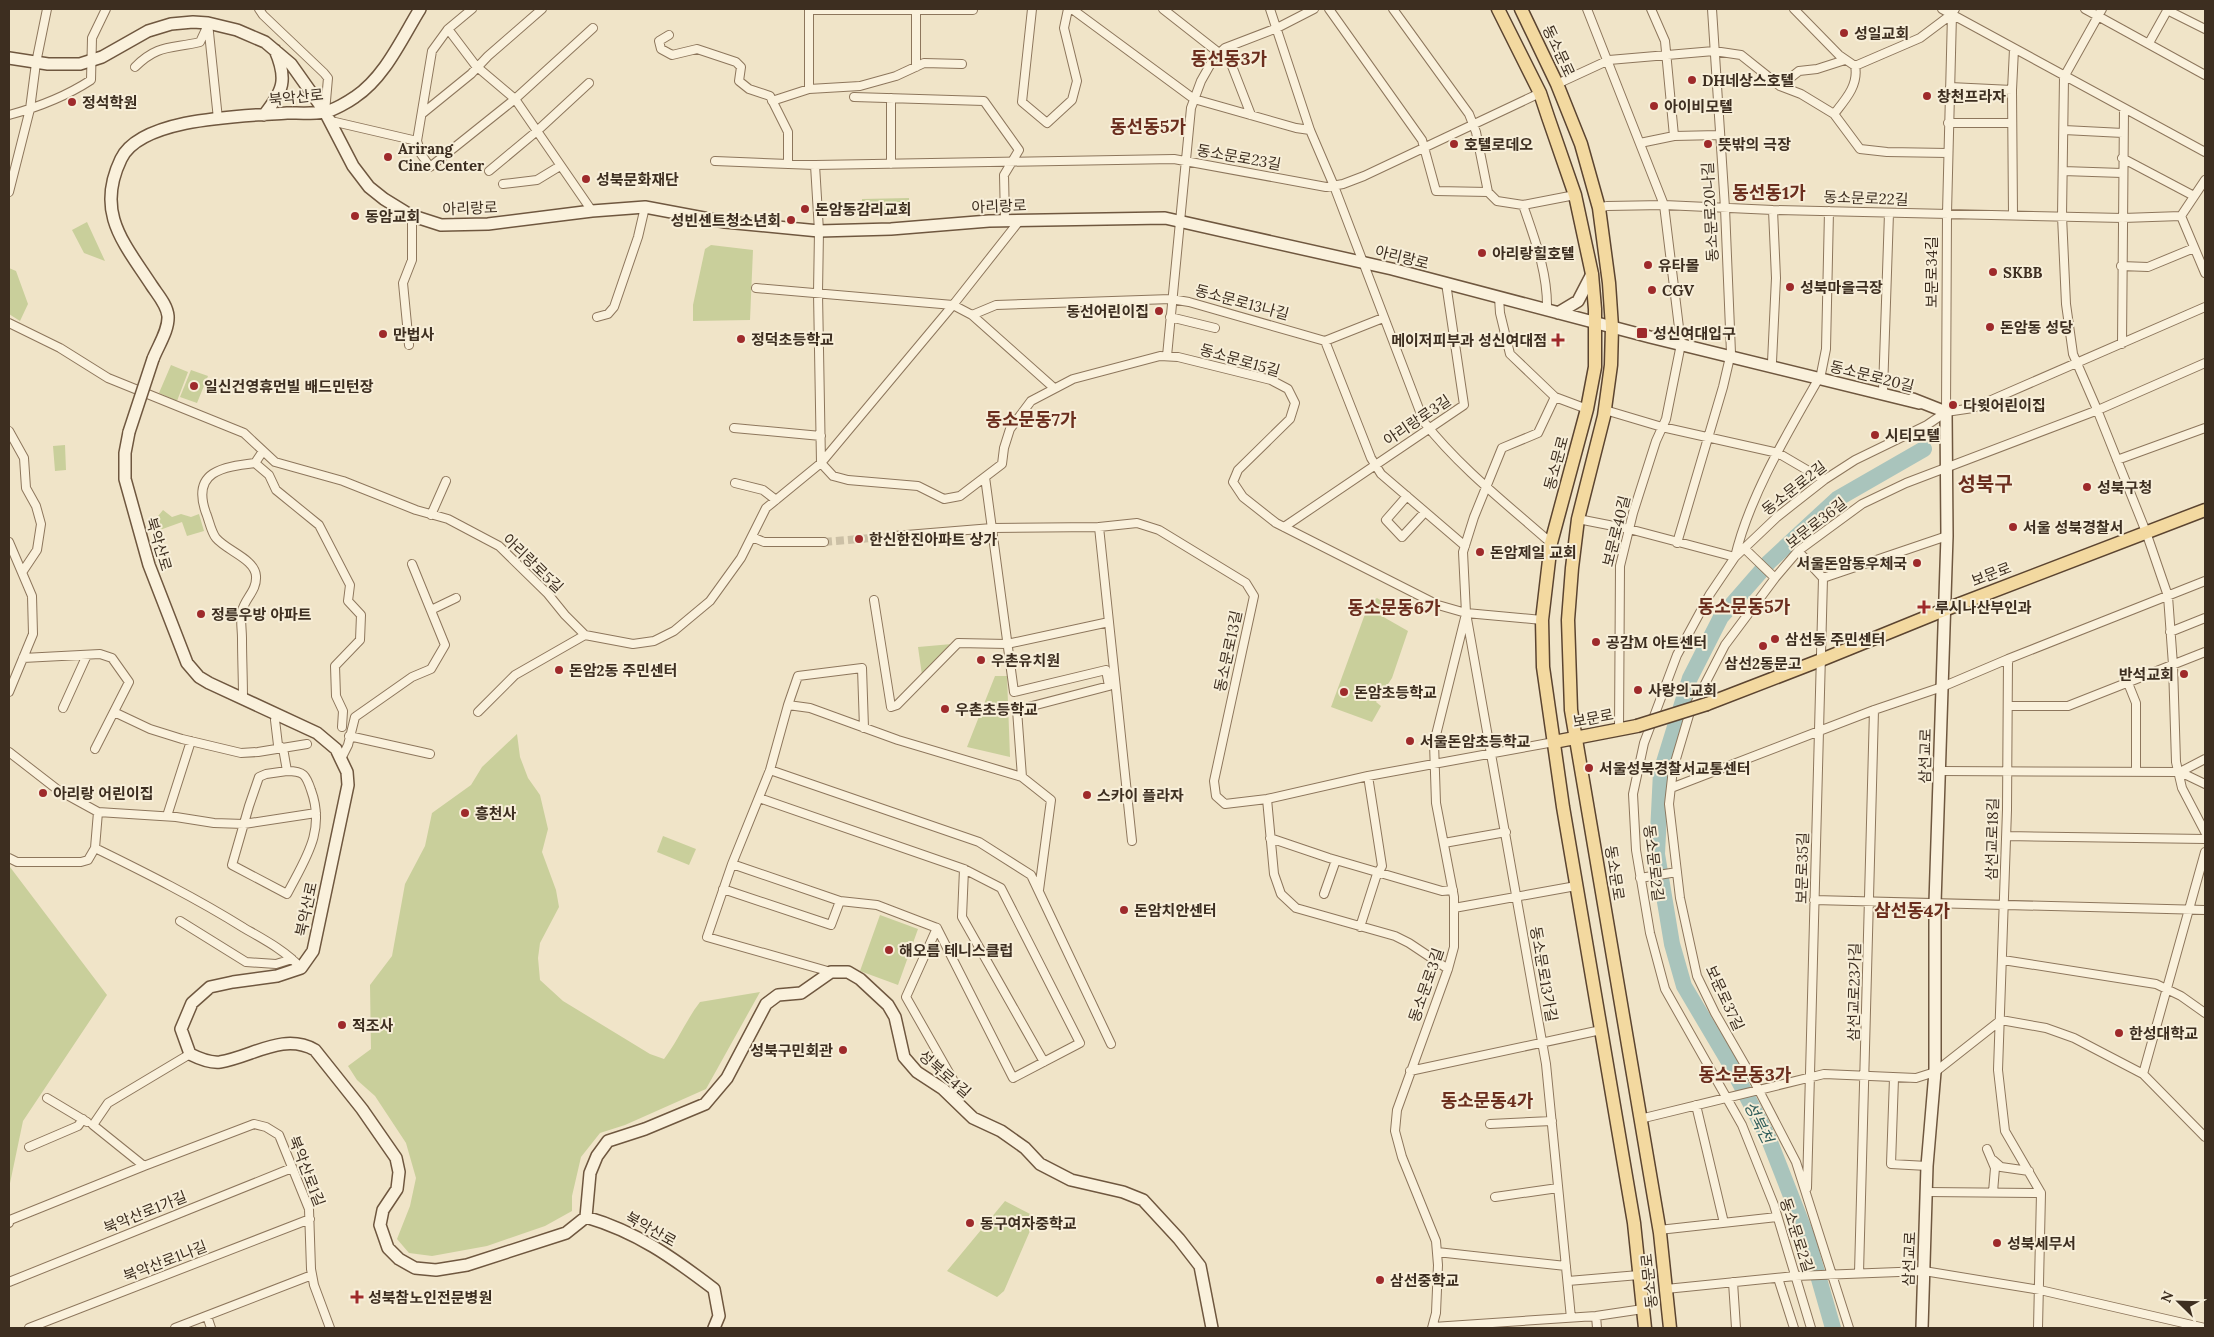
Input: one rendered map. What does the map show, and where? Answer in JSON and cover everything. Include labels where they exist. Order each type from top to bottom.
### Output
[{"type":"main road","name":"동소문로","points":[[1498,9],[1540,93],[1575,195],[1592,274],[1596,322],[1595,367],[1587,409],[1551,543],[1542,620],[1543,666],[1576,886],[1634,1224],[1645,1328]]},
{"type":"main road","name":"동소문로","points":[[1521,9],[1557,84],[1581,144],[1599,208],[1609,283],[1612,327],[1611,366],[1605,410],[1578,518],[1568,620],[1571,710],[1660,1230],[1670,1328]]},
{"type":"main road","name":"보문로","points":[[1554,742],[1637,726],[1706,704],[2205,510]]},
{"type":"street","points":[[9,192],[30,109],[36,63],[47,9]]},
{"type":"street","points":[[9,115],[72,93],[91,80],[92,38],[106,9]]},
{"type":"street","points":[[259,9],[328,78],[328,116],[417,141]]},
{"type":"street","name":"북악산로","points":[[95,848],[201,901],[292,959],[301,968],[313,952],[348,785],[347,772],[336,749],[317,733],[199,677],[187,663],[182,653],[149,565],[125,479],[125,453],[129,432],[153,359],[167,326],[167,311],[114,224],[111,203],[116,170],[129,146],[150,133],[173,125],[218,119],[264,115],[328,116],[355,97],[378,75],[420,9]]},
{"type":"street","points":[[472,9],[448,29],[432,51],[417,141],[421,154],[430,167],[515,99],[593,28]]},
{"type":"street","points":[[423,113],[471,74],[476,66],[542,9]]},
{"type":"street","points":[[1032,9],[1022,102],[1047,123],[1072,100],[1076,81],[1064,28],[1068,9]]},
{"type":"street","points":[[1072,9],[1194,99],[1296,128],[1310,130]]},
{"type":"street","points":[[1163,9],[1222,51],[1251,115]]},
{"type":"street","points":[[1270,9],[1310,130],[1334,186],[1424,422],[1438,440],[1486,486],[1551,543]]},
{"type":"street","points":[[1167,356],[1171,299],[1191,108],[1201,81],[1214,58],[1222,51],[1277,28],[1314,9]]},
{"type":"street","points":[[1329,9],[1422,140],[1436,191],[1488,192]]},
{"type":"street","points":[[1393,9],[1469,114],[1473,124],[1488,192],[1497,201],[1523,205],[1575,195]]},
{"type":"street","name":"보문로40길","points":[[1587,9],[1664,205],[1682,344],[1666,419],[1629,529],[1620,566],[1619,730]]},
{"type":"street","points":[[1651,9],[1666,40],[1674,136]]},
{"type":"street","name":"동소문로20나길","points":[[1677,544],[1730,355],[1725,208],[1712,9]]},
{"type":"street","points":[[1794,9],[1845,60],[1855,66]]},
{"type":"street","points":[[1942,9],[1954,11],[2014,49],[2205,152]]},
{"type":"street","points":[[2085,9],[2100,12],[2149,43],[2205,74],[2205,65]]},
{"type":"street","points":[[2149,43],[2168,9],[2205,29]]},
{"type":"street","points":[[809,89],[810,10],[973,10]]},
{"type":"street","points":[[916,10],[916,67]]},
{"type":"street","points":[[1855,66],[1920,38],[1954,11]]},
{"type":"street","name":"보문로34길","points":[[1945,417],[1948,123],[1954,11]]},
{"type":"street","points":[[2100,12],[2064,77],[2062,216],[2066,304],[2073,354],[2146,532],[2168,596],[2173,665],[2176,762],[2180,772],[2182,788],[2205,832]]},
{"type":"street","name":"아리랑로","points":[[9,58],[36,63],[69,65],[91,62],[156,28],[181,23],[208,23],[243,32],[274,49],[299,74],[328,116],[353,166],[364,182],[384,200],[412,216],[432,223],[458,226],[645,207],[725,222],[819,231],[891,229],[1005,220],[1136,218],[1179,220],[1362,262],[1596,322]]},
{"type":"street","points":[[136,67],[148,55],[160,49],[200,42],[205,34],[208,23]]},
{"type":"street","points":[[208,23],[218,119]]},
{"type":"street","points":[[448,29],[476,66],[515,99],[592,211]]},
{"type":"street","points":[[669,35],[659,40],[661,48],[672,55],[697,49],[736,62],[741,67],[739,81],[749,89],[770,96],[788,132],[788,164]]},
{"type":"street","points":[[264,115],[276,99],[282,86],[282,72],[274,49]]},
{"type":"street","points":[[2013,215],[2012,90],[2014,49]]},
{"type":"street","points":[[1557,84],[1608,60],[1714,51],[1742,55],[1780,86],[1801,94],[1834,114],[1860,149],[1887,152],[1948,153]]},
{"type":"street","points":[[1780,86],[1799,71],[1817,69],[1845,60]]},
{"type":"street","points":[[772,101],[809,89],[860,86],[896,76],[924,63],[962,64]]},
{"type":"street","points":[[1834,114],[1851,92],[1856,74],[1855,66]]},
{"type":"street","points":[[490,170],[537,131],[589,83]]},
{"type":"street","points":[[1950,87],[2012,90]]},
{"type":"street","name":"동소문로23길","points":[[715,161],[815,165],[1174,159],[1326,187],[1343,184],[1364,176],[1540,93]]},
{"type":"street","points":[[854,97],[984,101],[1019,150],[1010,162],[1004,175],[1005,220]]},
{"type":"street","points":[[891,98],[891,164]]},
{"type":"street","points":[[2122,344],[2121,266],[2124,109]]},
{"type":"street","points":[[1948,123],[2012,123]]},
{"type":"street","points":[[2064,130],[2123,133]]},
{"type":"street","points":[[1640,143],[1674,136],[1719,135]]},
{"type":"street","points":[[2122,158],[2194,196]]},
{"type":"street","points":[[815,165],[819,231],[818,293],[821,463]]},
{"type":"street","points":[[503,184],[537,180],[560,166]]},
{"type":"street","points":[[2063,171],[2122,172]]},
{"type":"street","points":[[2205,180],[2181,216],[2205,274]]},
{"type":"street","points":[[1523,205],[1541,260],[1552,311],[1578,301],[1592,274]]},
{"type":"street","name":"동소문로22길","points":[[1599,208],[1607,206],[1664,205],[1773,210],[2123,218],[2181,216]]},
{"type":"street","points":[[598,317],[608,314],[614,307],[638,237],[645,207]]},
{"type":"street","points":[[1772,362],[1776,278],[1773,210]]},
{"type":"street","name":"동소문로20길","points":[[1735,557],[1741,530],[1778,453],[1820,376],[1826,350],[1829,211]]},
{"type":"street","name":"동소문로20길","points":[[1882,391],[1889,213]]},
{"type":"street","points":[[409,345],[403,283],[412,260],[412,216]]},
{"type":"street","points":[[478,712],[515,675],[586,635],[633,644],[654,642],[674,631],[710,601],[741,558],[766,508],[821,463],[1020,220]]},
{"type":"street","points":[[2121,266],[2148,266],[2194,248]]},
{"type":"street","name":"아리랑로3길","points":[[1284,527],[1464,405],[1446,283]]},
{"type":"street","points":[[756,288],[953,304],[972,315],[1054,388]]},
{"type":"street","points":[[1499,297],[1500,313],[1510,354],[1555,396],[1587,409]]},
{"type":"street","name":"동소문로13나길","points":[[972,315],[996,305],[1171,299],[1189,302],[1325,340]]},
{"type":"street","points":[[1944,610],[1947,536],[1945,417],[1973,408],[2078,365],[2205,307]]},
{"type":"street","points":[[1170,316],[1215,328]]},
{"type":"street","points":[[1383,318],[1325,340],[1375,464],[1381,474],[1465,546],[1463,552],[1466,613],[1492,754]]},
{"type":"street","name":"동소문로20길","points":[[1596,322],[1712,352],[1772,362],[1919,403]]},
{"type":"street","name":"아리랑로5길","points":[[9,323],[60,348],[108,378],[244,433],[276,462],[348,483],[431,515],[448,519],[499,546],[586,635]]},
{"type":"street","name":"동소문로20길","points":[[1730,355],[1914,399],[1945,417]]},
{"type":"street","name":"동소문로15길","points":[[821,463],[833,476],[841,478],[918,486],[944,499],[960,496],[1002,464],[1004,448],[1010,428],[1032,402],[1073,379],[1160,356],[1178,357],[1271,380],[1288,389],[1295,403],[1290,419],[1238,470],[1233,482],[1243,497],[1284,527],[1438,605],[1466,613],[1542,620]]},
{"type":"street","name":"보문로36길","points":[[1689,715],[1725,645],[1775,578],[1798,551],[1862,504],[1906,483],[1946,469],[2205,363]]},
{"type":"street","name":"동소문로","points":[[1465,546],[1486,486],[1502,448],[1538,433],[1555,396]]},
{"type":"street","points":[[1605,410],[1662,427],[1778,453],[1824,480]]},
{"type":"street","name":"동소문로2길","points":[[1811,1328],[1777,1217],[1742,1124],[1666,989],[1650,933],[1640,878],[1636,850],[1633,794],[1644,743],[1677,655],[1710,594],[1735,557],[1777,517],[1824,480],[1855,460],[1945,417]]},
{"type":"street","points":[[734,428],[820,436]]},
{"type":"street","points":[[2117,460],[2205,428]]},
{"type":"street","points":[[9,431],[24,458],[26,488],[36,506],[41,524],[37,550],[23,571]]},
{"type":"street","points":[[255,464],[263,451]]},
{"type":"street","points":[[243,699],[242,610],[254,590],[256,577],[254,568],[246,559],[235,554],[215,537],[202,502],[202,491],[207,478],[213,472],[227,467],[255,464],[269,475],[276,490],[318,525],[350,586],[348,602],[361,615],[360,640],[335,666],[336,696],[343,711],[342,727]]},
{"type":"street","points":[[985,477],[1014,692],[1106,670],[1109,686],[1017,710],[1022,777]]},
{"type":"street","points":[[431,515],[446,481]]},
{"type":"street","points":[[735,483],[763,490],[776,500]]},
{"type":"street","points":[[1407,496],[1386,520],[1402,538],[1425,512]]},
{"type":"street","points":[[1578,518],[1629,529],[1677,544],[1735,557]]},
{"type":"street","name":"동소문로13길","points":[[1099,527],[1137,523],[1159,530],[1246,583],[1254,596],[1214,781],[1216,796],[1225,804],[1267,799],[1368,776],[1554,742]]},
{"type":"street","points":[[894,536],[992,528],[1099,527],[1132,841]]},
{"type":"street","points":[[1798,551],[1823,578],[1947,536]]},
{"type":"street","points":[[752,537],[764,542],[824,542]]},
{"type":"street","points":[[9,542],[23,571],[32,596],[33,634],[9,692]]},
{"type":"street","points":[[1745,549],[1775,578]]},
{"type":"street","points":[[341,760],[355,717],[412,677],[432,669],[445,645],[412,564]]},
{"type":"street","name":"보문로35길","points":[[1806,1195],[1823,578]]},
{"type":"street","points":[[1671,788],[1874,710],[1942,687],[2008,658],[2205,581]]},
{"type":"street","points":[[431,610],[456,598]]},
{"type":"street","points":[[874,600],[890,707],[897,705],[958,643],[1007,644],[1109,622]]},
{"type":"street","name":"삼선교로","points":[[1922,1328],[1927,1166],[1935,1072],[1935,903],[1944,610]]},
{"type":"street","name":"동소문로3길","points":[[1433,1328],[1436,1313],[1436,1241],[1402,1157],[1395,1131],[1397,1110],[1448,969],[1454,947],[1453,890],[1436,803],[1434,743],[1466,613]]},
{"type":"street","points":[[2170,632],[2205,618]]},
{"type":"street","points":[[2008,706],[2068,706],[2205,652]]},
{"type":"street","points":[[23,658],[100,654],[112,658],[129,682],[95,749]]},
{"type":"street","points":[[63,708],[87,655]]},
{"type":"street","name":"삼선교로18길","points":[[2008,658],[2006,836],[1998,1070],[2005,1131],[2041,1193]]},
{"type":"street","points":[[831,972],[707,937],[732,864],[770,770],[798,676],[862,668],[864,728]]},
{"type":"street","points":[[2128,683],[2136,703],[2136,771]]},
{"type":"street","points":[[788,705],[810,708],[898,740],[1022,777],[1051,800],[1039,890]]},
{"type":"street","name":"삼선교로23가길","points":[[1859,1273],[1866,1076],[1874,710]]},
{"type":"street","points":[[114,712],[150,729],[191,741],[241,752],[307,744]]},
{"type":"street","points":[[277,715],[275,720],[278,745],[283,748],[287,771]]},
{"type":"street","name":"보문로37길","points":[[1689,715],[1673,769],[1669,804],[1677,872],[1697,976],[1719,1022],[1796,1162],[1849,1328]]},
{"type":"street","points":[[349,736],[430,754]]},
{"type":"street","points":[[167,816],[191,741]]},
{"type":"street","points":[[9,752],[58,790],[98,812],[167,816],[214,823],[244,824],[316,813]]},
{"type":"street","name":"동소문로13가길","points":[[1492,754],[1542,1043],[1552,1120],[1571,1318]]},
{"type":"street","points":[[2180,772],[2205,759]]},
{"type":"street","points":[[770,770],[979,842],[1031,875],[1111,1044]]},
{"type":"street","points":[[299,771],[307,778],[315,800],[316,813],[315,836],[312,847],[287,894],[232,865],[259,777],[266,774],[299,771]]},
{"type":"street","points":[[1940,771],[2180,772],[2205,784]]},
{"type":"street","points":[[1360,927],[1378,872],[1382,866],[1368,776]]},
{"type":"street","points":[[732,864],[840,900],[877,905],[937,928],[1014,1078],[1080,1043],[1002,888],[964,869],[759,798]]},
{"type":"street","points":[[1267,799],[1274,874],[1281,894],[1296,908],[1395,936],[1448,969]]},
{"type":"street","points":[[9,858],[17,862],[81,862],[88,860],[95,848],[98,812]]},
{"type":"street","points":[[1444,843],[1506,832]]},
{"type":"street","points":[[2006,836],[2205,839]]},
{"type":"street","points":[[1270,838],[1336,860],[1442,891],[1453,890]]},
{"type":"street","points":[[2143,1074],[2205,852]]},
{"type":"street","points":[[1324,894],[1336,860]]},
{"type":"street","points":[[964,869],[962,917],[1044,1062]]},
{"type":"street","points":[[1640,878],[1677,872]]},
{"type":"street","points":[[1454,908],[1576,886]]},
{"type":"street","points":[[723,889],[831,925],[840,900]]},
{"type":"street","points":[[1814,900],[2205,910]]},
{"type":"street","points":[[180,920],[246,962],[259,965],[276,964],[292,959]]},
{"type":"street","points":[[937,928],[906,997],[956,1084],[951,1098]]},
{"type":"street","points":[[2002,960],[2156,984],[2181,996],[2205,1013]]},
{"type":"street","points":[[301,968],[277,976],[210,987],[192,1003],[181,1029],[190,1054],[198,1058],[218,1062],[286,1043],[305,1044],[314,1050],[362,1109],[396,1158],[399,1172],[397,1189],[383,1210],[380,1224],[388,1248],[399,1259],[415,1268],[436,1270],[467,1265],[566,1233],[586,1217],[590,1173],[597,1156],[608,1141],[646,1129],[704,1104],[728,1078],[766,1004],[778,995],[801,993],[831,972]]},
{"type":"street","name":"성북로4길","points":[[831,972],[848,972],[860,979],[888,1005],[895,1017],[904,1057],[917,1072],[951,1098],[972,1118],[1000,1131],[1025,1148],[1040,1164],[1071,1180],[1122,1192],[1143,1200],[1179,1239],[1200,1266],[1212,1328]]},
{"type":"street","points":[[1640,1119],[1824,1074],[1916,1078],[1935,1072],[2001,1020],[2046,1028],[2074,1038],[2143,1074],[2205,1137]]},
{"type":"street","points":[[1410,1071],[1601,1030]]},
{"type":"street","points":[[93,1125],[108,1103],[190,1054]]},
{"type":"street","points":[[1894,1078],[1891,1164],[1927,1166]]},
{"type":"street","points":[[47,1098],[93,1125],[144,1166]]},
{"type":"street","points":[[1696,1105],[1724,1223]]},
{"type":"street","points":[[29,1147],[78,1126],[83,1120]]},
{"type":"street","points":[[1490,1124],[1552,1120]]},
{"type":"street","name":"북악산로1길","points":[[9,1223],[10,1220],[254,1124],[266,1127],[279,1135],[309,1209],[312,1275],[327,1327]]},
{"type":"street","points":[[1993,1192],[1994,1168],[1988,1153],[2001,1167],[2029,1171]]},
{"type":"street","name":"북악산로1가길","points":[[9,1282],[292,1168]]},
{"type":"street","points":[[1495,1197],[1558,1188]]},
{"type":"street","points":[[1927,1192],[2041,1193],[2038,1328]]},
{"type":"street","name":"북악산로","points":[[586,1217],[629,1232],[679,1262],[714,1289],[719,1316],[714,1328]]},
{"type":"street","points":[[1660,1230],[1777,1217]]},
{"type":"street","name":"북악산로1나길","points":[[29,1328],[310,1219]]},
{"type":"street","points":[[1437,1252],[1566,1266]]},
{"type":"street","points":[[1666,1288],[1796,1276],[1924,1271],[2040,1290],[2205,1328]]},
{"type":"street","points":[[175,1328],[312,1275]]},
{"type":"street","name":"동소문로","points":[[1568,1281],[1639,1275]]},
{"type":"street","points":[[1778,1278],[1794,1328]]},
{"type":"street","points":[[1732,1282],[1736,1328]]},
{"type":"street","points":[[1433,1328],[1596,1316],[1643,1309]]},
{"type":"street","points":[[207,1316],[211,1328]]},
{"type":"street","points":[[1596,1316],[1597,1328]]},
{"type":"green space","points":[[909,198],[909,212],[862,213],[862,199]]},
{"type":"green space","points":[[87,222],[105,261],[84,253],[72,230]]},
{"type":"green space","points":[[711,245],[753,250],[750,320],[693,321],[693,305],[705,249]]},
{"type":"green space","points":[[9,268],[16,271],[28,304],[20,321],[9,314]]},
{"type":"green space","points":[[171,365],[188,372],[177,401],[159,393]]},
{"type":"green space","name":"일신건영휴먼빌 배드민턴장","points":[[191,370],[208,376],[197,403],[180,397]]},
{"type":"green space","points":[[65,445],[66,470],[55,471],[53,446]]},
{"type":"green space","points":[[163,510],[172,517],[181,514],[191,517],[199,514],[204,531],[187,536],[182,522],[157,531],[154,521]]},
{"type":"green space","points":[[1377,598],[1388,605],[1380,615],[1408,631],[1392,678],[1376,702],[1381,706],[1372,722],[1331,707],[1369,603]]},
{"type":"green space","points":[[952,644],[922,675],[918,647]]},
{"type":"green space","points":[[995,676],[1007,676],[1010,757],[967,747]]},
{"type":"green space","points":[[517,734],[520,757],[528,778],[540,795],[548,829],[542,852],[556,890],[559,907],[540,943],[538,958],[540,980],[563,1001],[650,1054],[664,1059],[700,1002],[760,992],[706,1089],[625,1125],[600,1133],[581,1157],[572,1196],[572,1211],[545,1226],[487,1246],[432,1256],[409,1253],[397,1239],[410,1206],[416,1178],[406,1143],[375,1096],[357,1080],[348,1066],[371,1049],[370,985],[392,956],[405,884],[425,846],[432,813],[471,785],[482,767]]},
{"type":"green space","points":[[663,836],[696,849],[689,865],[657,852]]},
{"type":"green space","points":[[10,867],[107,995],[23,1121],[9,1188]]},
{"type":"green space","name":"해오름 테니스클럽","points":[[880,915],[918,929],[898,985],[860,971]]},
{"type":"green space","points":[[1005,1201],[1036,1217],[1004,1291],[997,1297],[947,1271]]},
{"type":"waterway","name":"성북천","points":[[1833,1328],[1807,1237],[1768,1137],[1729,1062],[1684,986],[1672,944],[1657,854],[1661,772],[1690,678],[1721,617],[1769,562],[1837,499],[1924,449]]},
{"type":"tunnel","points":[[824,542],[894,536]]},
{"type":"place","name":"성일교회","points":[[1844,33]]},
{"type":"place","name":"DH네상스호텔","points":[[1692,80]]},
{"type":"place","name":"창천프라자","points":[[1927,96]]},
{"type":"place","name":"정석학원","points":[[72,102]]},
{"type":"place","name":"아이비모텔","points":[[1654,106]]},
{"type":"place","name":"호텔로데오","points":[[1454,144]]},
{"type":"place","name":"뜻밖의 극장","points":[[1708,144]]},
{"type":"place","name":"Arirang Cine Center","points":[[388,157]]},
{"type":"place","name":"성북문화재단","points":[[586,179]]},
{"type":"place","name":"돈암동감리교회","points":[[805,209]]},
{"type":"place","name":"동암교회","points":[[355,216]]},
{"type":"place","name":"성빈센트청소년회","points":[[791,220]]},
{"type":"place","name":"아리랑힐호텔","points":[[1482,253]]},
{"type":"place","name":"유타몰","points":[[1648,265]]},
{"type":"place","name":"SKBB","points":[[1993,272]]},
{"type":"place","name":"성북마을극장","points":[[1790,287]]},
{"type":"place","name":"CGV","points":[[1652,290]]},
{"type":"place","name":"동선어린이집","points":[[1159,311]]},
{"type":"place","name":"돈암동 성당","points":[[1990,327]]},
{"type":"place","name":"성신여대입구","points":[[1642,333]]},
{"type":"place","name":"만법사","points":[[383,334]]},
{"type":"place","name":"정덕초등학교","points":[[741,339]]},
{"type":"place","name":"메이저피부과 성신여대점","points":[[1558,340]]},
{"type":"place","name":"일신건영휴먼빌 배드민턴장","points":[[194,386]]},
{"type":"place","name":"다윗어린이집","points":[[1953,405]]},
{"type":"place","name":"시티모텔","points":[[1875,435]]},
{"type":"place","name":"성북구청","points":[[2087,487]]},
{"type":"place","name":"서울 성북경찰서","points":[[2013,527]]},
{"type":"place","name":"한신한진아파트 상가","points":[[859,539]]},
{"type":"place","name":"돈암제일 교회","points":[[1480,552]]},
{"type":"place","name":"서울돈암동우체국","points":[[1917,563]]},
{"type":"place","name":"루시나산부인과","points":[[1924,607]]},
{"type":"place","name":"정릉우방 아파트","points":[[201,614]]},
{"type":"place","name":"삼선동 주민센터","points":[[1775,639]]},
{"type":"place","name":"공감M 아트센터","points":[[1596,642]]},
{"type":"place","name":"삼선2동문고","points":[[1763,646]]},
{"type":"place","name":"우촌유치원","points":[[981,660]]},
{"type":"place","name":"돈암2동 주민센터","points":[[559,670]]},
{"type":"place","name":"반석교회","points":[[2184,674]]},
{"type":"place","name":"사랑의교회","points":[[1638,690]]},
{"type":"place","name":"돈암초등학교","points":[[1344,692]]},
{"type":"place","name":"우촌초등학교","points":[[945,709]]},
{"type":"place","name":"서울돈암초등학교","points":[[1410,741]]},
{"type":"place","name":"서울성북경찰서교통센터","points":[[1589,768]]},
{"type":"place","name":"아리랑 어린이집","points":[[43,793]]},
{"type":"place","name":"스카이 플라자","points":[[1087,795]]},
{"type":"place","name":"흥천사","points":[[465,813]]},
{"type":"place","name":"돈암치안센터","points":[[1124,910]]},
{"type":"place","name":"해오름 테니스클럽","points":[[889,950]]},
{"type":"place","name":"적조사","points":[[342,1025]]},
{"type":"place","name":"한성대학교","points":[[2119,1033]]},
{"type":"place","name":"성북구민회관","points":[[843,1050]]},
{"type":"place","name":"동구여자중학교","points":[[970,1223]]},
{"type":"place","name":"성북세무서","points":[[1997,1243]]},
{"type":"place","name":"삼선중학교","points":[[1380,1280]]},
{"type":"place","name":"성북참노인전문병원","points":[[357,1297]]},
{"type":"district","name":"동선동3가","points":[[1229,58]]},
{"type":"district","name":"동선동5가","points":[[1148,126]]},
{"type":"district","name":"동선동1가","points":[[1769,192]]},
{"type":"district","name":"동소문동7가","points":[[1031,419]]},
{"type":"district","name":"성북구","points":[[1985,483]]},
{"type":"district","name":"동소문동5가","points":[[1744,606]]},
{"type":"district","name":"동소문동6가","points":[[1394,607]]},
{"type":"district","name":"삼선동4가","points":[[1912,910]]},
{"type":"district","name":"동소문동3가","points":[[1745,1074]]},
{"type":"district","name":"동소문동4가","points":[[1487,1100]]}]
